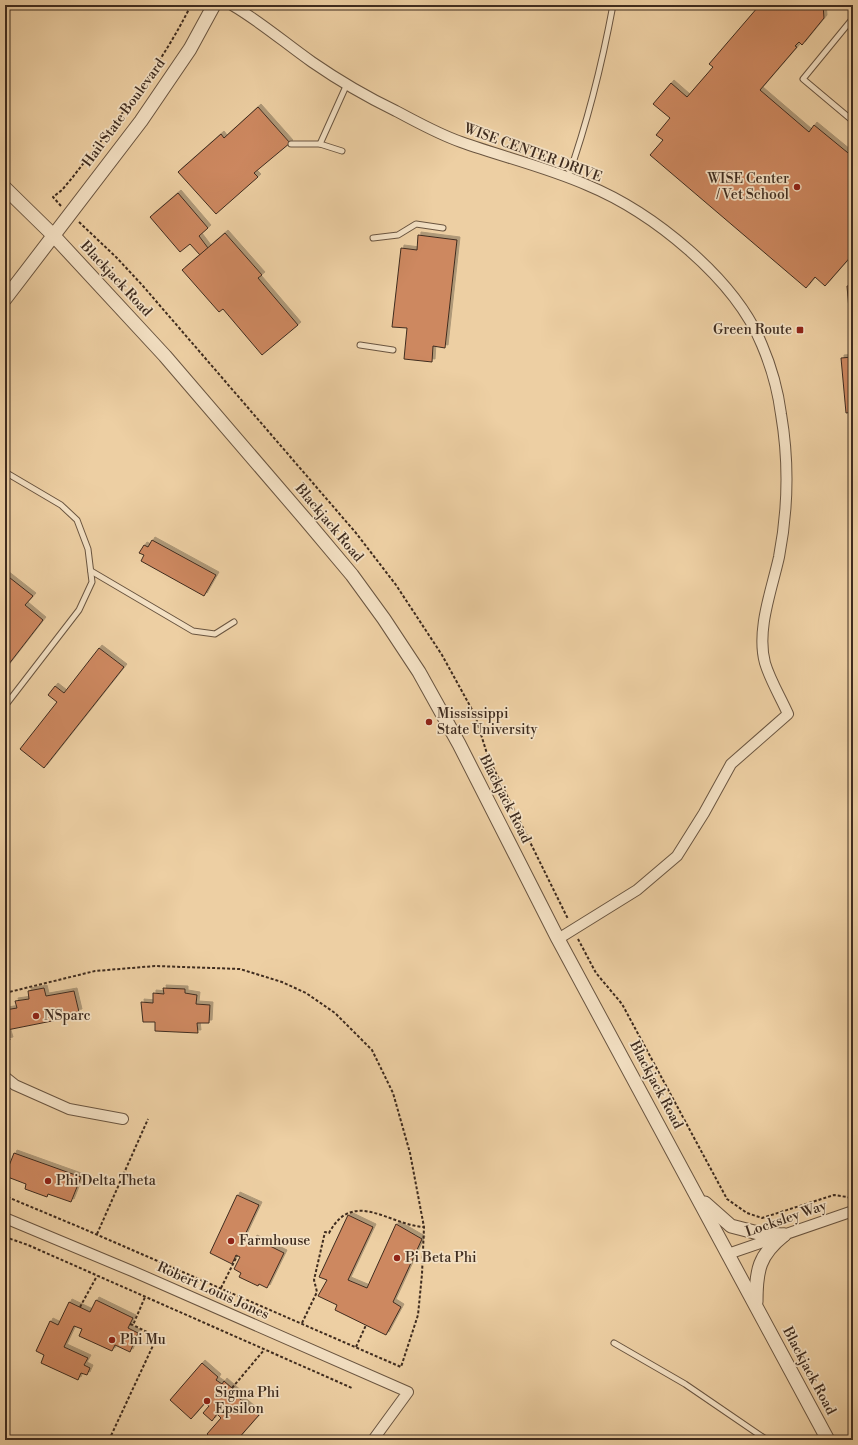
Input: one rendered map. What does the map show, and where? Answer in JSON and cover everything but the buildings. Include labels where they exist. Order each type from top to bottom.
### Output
[{"type":"street","name":"Hail State Boulevard","points":[[5,299],[142,121],[190,49],[214,5]]},
{"type":"street","name":"WISE CENTER DRIVE","points":[[232,5],[268,28],[312,62],[392,110],[457,140],[568,177],[603,192],[632,208],[660,227],[710,271],[746,315],[762,345],[781,412],[786,447],[785,521],[779,556],[763,624],[765,662],[788,714],[732,764],[677,856],[637,890],[558,939]]},
{"type":"street","name":"Blackjack Road","points":[[5,188],[53,236],[165,356],[338,558],[384,619],[419,672],[459,744],[558,939],[828,1440]]},
{"type":"street","points":[[5,1077],[16,1084],[69,1109],[123,1119]]},
{"type":"street","points":[[697,1195],[731,1226],[762,1234],[784,1235]]},
{"type":"street","name":"Locksley Way","points":[[728,1254],[853,1212]]},
{"type":"street","name":"Robert Louis Jones","points":[[5,1218],[132,1271],[408,1392],[373,1440]]},
{"type":"street","points":[[756,1304],[756,1282],[759,1268],[770,1246],[784,1235]]},
{"type":"lane","points":[[568,177],[580,143],[604,53],[613,5]]},
{"type":"lane","points":[[853,18],[803,79],[853,121]]},
{"type":"lane","points":[[320,144],[347,84]]},
{"type":"lane","points":[[291,144],[320,144],[342,151]]},
{"type":"lane","points":[[373,238],[398,235],[416,224],[443,228]]},
{"type":"lane","points":[[360,345],[393,350]]},
{"type":"lane","points":[[5,472],[61,505],[77,520],[88,549],[92,582],[79,610],[5,706]]},
{"type":"lane","points":[[91,571],[193,630],[215,634],[234,622]]},
{"type":"lane","points":[[614,1343],[685,1384],[767,1440]]},
{"type":"path","points":[[53,197],[62,190],[72,178],[134,97],[155,67],[191,5]]},
{"type":"path","points":[[5,993],[95,971],[155,966],[240,969],[282,982],[306,993],[335,1013],[372,1050],[393,1093],[410,1153],[424,1227],[418,1315],[401,1366],[97,1234],[5,1196]]},
{"type":"path","points":[[97,1234],[148,1119]]},
{"type":"path","points":[[834,1195],[853,1198]]},
{"type":"path","points":[[302,1323],[317,1292],[314,1280],[325,1232],[329,1233],[334,1224],[342,1216],[349,1212],[364,1210],[384,1214],[414,1227],[424,1227]]},
{"type":"path","points":[[5,1237],[352,1388]]},
{"type":"path","points":[[221,1288],[237,1256]]},
{"type":"path","points":[[80,1307],[97,1276]]},
{"type":"path","points":[[133,1325],[145,1297]]},
{"type":"path","points":[[109,1440],[158,1337],[130,1324]]},
{"type":"path","points":[[356,1347],[366,1325]]},
{"type":"path","points":[[232,1388],[264,1350]]},
{"type":"place","name":"WISE Center / Vet School","points":[[797,187]]},
{"type":"place","name":"Green Route","points":[[800,330]]},
{"type":"place","name":"Mississippi State University","points":[[429,722]]},
{"type":"place","name":"NSparc","points":[[36,1016]]},
{"type":"place","name":"Phi Delta Theta","points":[[48,1181]]},
{"type":"place","name":"Farmhouse","points":[[231,1241]]},
{"type":"place","name":"Pi Beta Phi","points":[[397,1258]]},
{"type":"place","name":"Phi Mu","points":[[112,1340]]},
{"type":"place","name":"Sigma Phi Epsilon","points":[[207,1401]]}]
